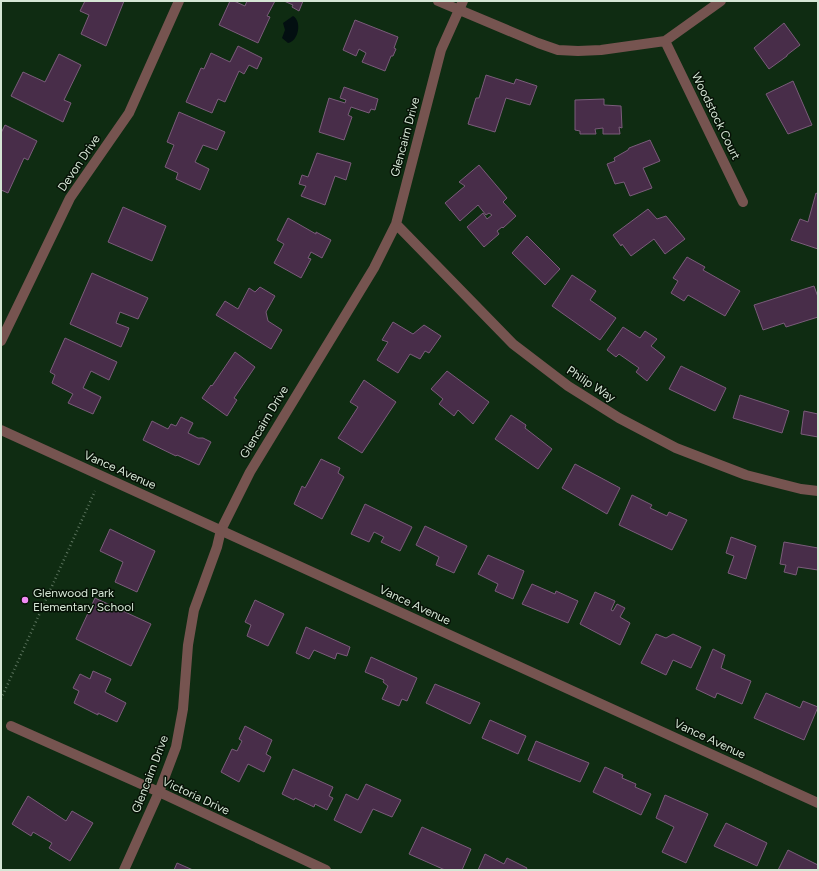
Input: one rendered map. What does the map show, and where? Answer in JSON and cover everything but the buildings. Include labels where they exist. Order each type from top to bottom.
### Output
[{"type":"street","name":"Devon Drive","points":[[1,341],[70,198],[129,113],[179,1]]},
{"type":"street","points":[[438,1],[461,5],[538,43],[558,50],[578,51],[601,50],[665,41],[720,1]]},
{"type":"street","name":"Glencairn Drive","points":[[124,870],[159,792],[176,747],[183,709],[188,645],[194,610],[217,547],[221,530],[250,472],[374,268],[396,224],[441,50],[461,5]]},
{"type":"street","name":"Woodstock Court","points":[[665,41],[743,202]]},
{"type":"street","name":"Philip Way","points":[[396,224],[513,344],[568,386],[619,418],[676,448],[746,475],[801,489],[818,491]]},
{"type":"street","name":"Vance Avenue","points":[[1,430],[818,803]]},
{"type":"street","name":"Victoria Drive","points":[[11,726],[159,792],[326,870]]},
{"type":"path","points":[[1,699],[95,491]]},
{"type":"shaded area","points":[[293,16],[298,22],[298,31],[295,39],[288,43],[282,38],[285,30],[283,23]]},
{"type":"place","name":"Glenwood Park Elementary School","points":[[25,600]]}]
